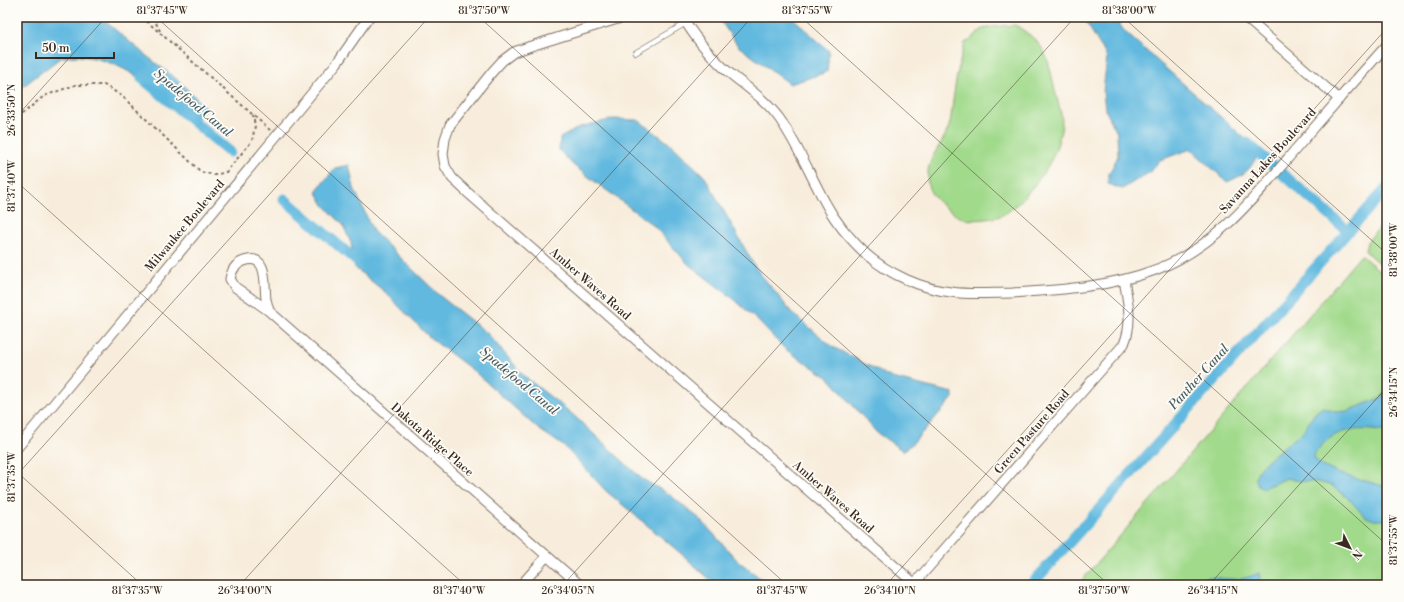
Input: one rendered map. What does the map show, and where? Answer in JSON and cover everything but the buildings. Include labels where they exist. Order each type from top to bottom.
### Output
[{"type":"street","name":"Milwaukee Boulevard","points":[[17,448],[337,63],[369,17]]},
{"type":"street","name":"Amber Waves Road","points":[[624,17],[605,20],[514,52],[502,61],[450,125],[445,139],[443,154],[445,166],[452,178],[914,584]]},
{"type":"street","points":[[1245,17],[1338,99]]},
{"type":"street","name":"Savanna Lakes Boulevard","points":[[685,20],[697,39],[712,57],[763,101],[778,117],[790,134],[827,206],[854,242],[870,257],[890,271],[909,280],[930,288],[950,292],[974,294],[1042,291],[1081,287],[1124,280],[1156,270],[1185,256],[1208,241],[1224,228],[1253,199],[1387,44]]},
{"type":"street","name":"Dakota Ridge Place","points":[[269,312],[266,299],[265,275],[262,266],[255,260],[247,260],[237,263],[230,279],[235,287],[269,312],[580,585]]},
{"type":"street","name":"Green Pasture Road","points":[[914,584],[1124,344],[1128,335],[1129,324],[1124,280]]},
{"type":"street","points":[[521,585],[546,556]]},
{"type":"lane","points":[[635,53],[685,20]]},
{"type":"path","points":[[142,17],[276,136]]},
{"type":"path","points":[[156,17],[156,23],[161,34]]},
{"type":"path","points":[[17,118],[44,96],[75,85],[104,86],[122,96],[201,172],[215,175],[226,172],[252,141],[254,126],[253,115]]},
{"type":"green space","points":[[1015,25],[1025,31],[1039,44],[1046,57],[1061,114],[1062,124],[1060,136],[1053,156],[1044,172],[1022,199],[1000,216],[988,219],[967,220],[946,208],[933,196],[928,185],[929,168],[931,161],[948,129],[957,75],[965,43],[983,29]]},
{"type":"green space","points":[[1387,218],[1387,271],[1365,251],[1367,242]]},
{"type":"green space","points":[[1361,255],[1387,277],[1387,585],[1078,585]]},
{"type":"water","points":[[17,17],[100,17],[179,81],[206,108],[194,121],[150,85],[133,74],[116,65],[98,59],[79,56],[60,58],[17,91]]},
{"type":"water","points":[[718,17],[792,17],[829,51],[827,72],[790,84],[738,46]]},
{"type":"water","points":[[1083,17],[1114,17],[1125,32],[1259,151],[1247,171],[1227,182],[1191,149],[1160,160],[1150,172],[1122,189],[1108,184],[1109,174],[1118,156],[1117,133],[1105,109],[1103,92],[1107,57]]},
{"type":"water","points":[[613,119],[638,120],[673,146],[705,177],[755,267],[792,313],[833,347],[892,378],[953,393],[953,398],[912,444],[903,451],[876,432],[829,378],[785,349],[735,300],[688,264],[654,226],[573,165],[559,150],[560,138],[580,127]]},
{"type":"water","points":[[349,165],[354,188],[373,231],[440,296],[488,334],[524,376],[571,413],[641,478],[670,495],[700,519],[737,560],[769,585],[716,585],[606,491],[565,447],[537,428],[475,372],[429,337],[385,292],[355,268],[351,243],[343,225],[324,205],[316,191],[335,168]]},
{"type":"water","points":[[1387,391],[1387,432],[1376,430],[1345,431],[1328,440],[1320,447],[1313,457],[1322,466],[1340,474],[1387,487],[1387,520],[1374,520],[1364,516],[1350,500],[1332,486],[1319,482],[1299,481],[1287,478],[1263,488],[1258,485],[1256,476],[1262,465],[1301,433],[1318,410],[1323,407],[1335,412],[1348,411],[1382,397]]},
{"type":"water","points":[[1259,573],[1260,579],[1258,585],[1193,585],[1207,577],[1238,579]]},
{"type":"waterway","name":"Spadefood Canal","points":[[142,78],[230,152]]},
{"type":"waterway","points":[[1247,143],[1348,231]]},
{"type":"waterway","name":"Panther Canal","points":[[1031,585],[1387,188]]},
{"type":"waterway","name":"Spadefood Canal","points":[[284,199],[365,268]]}]
